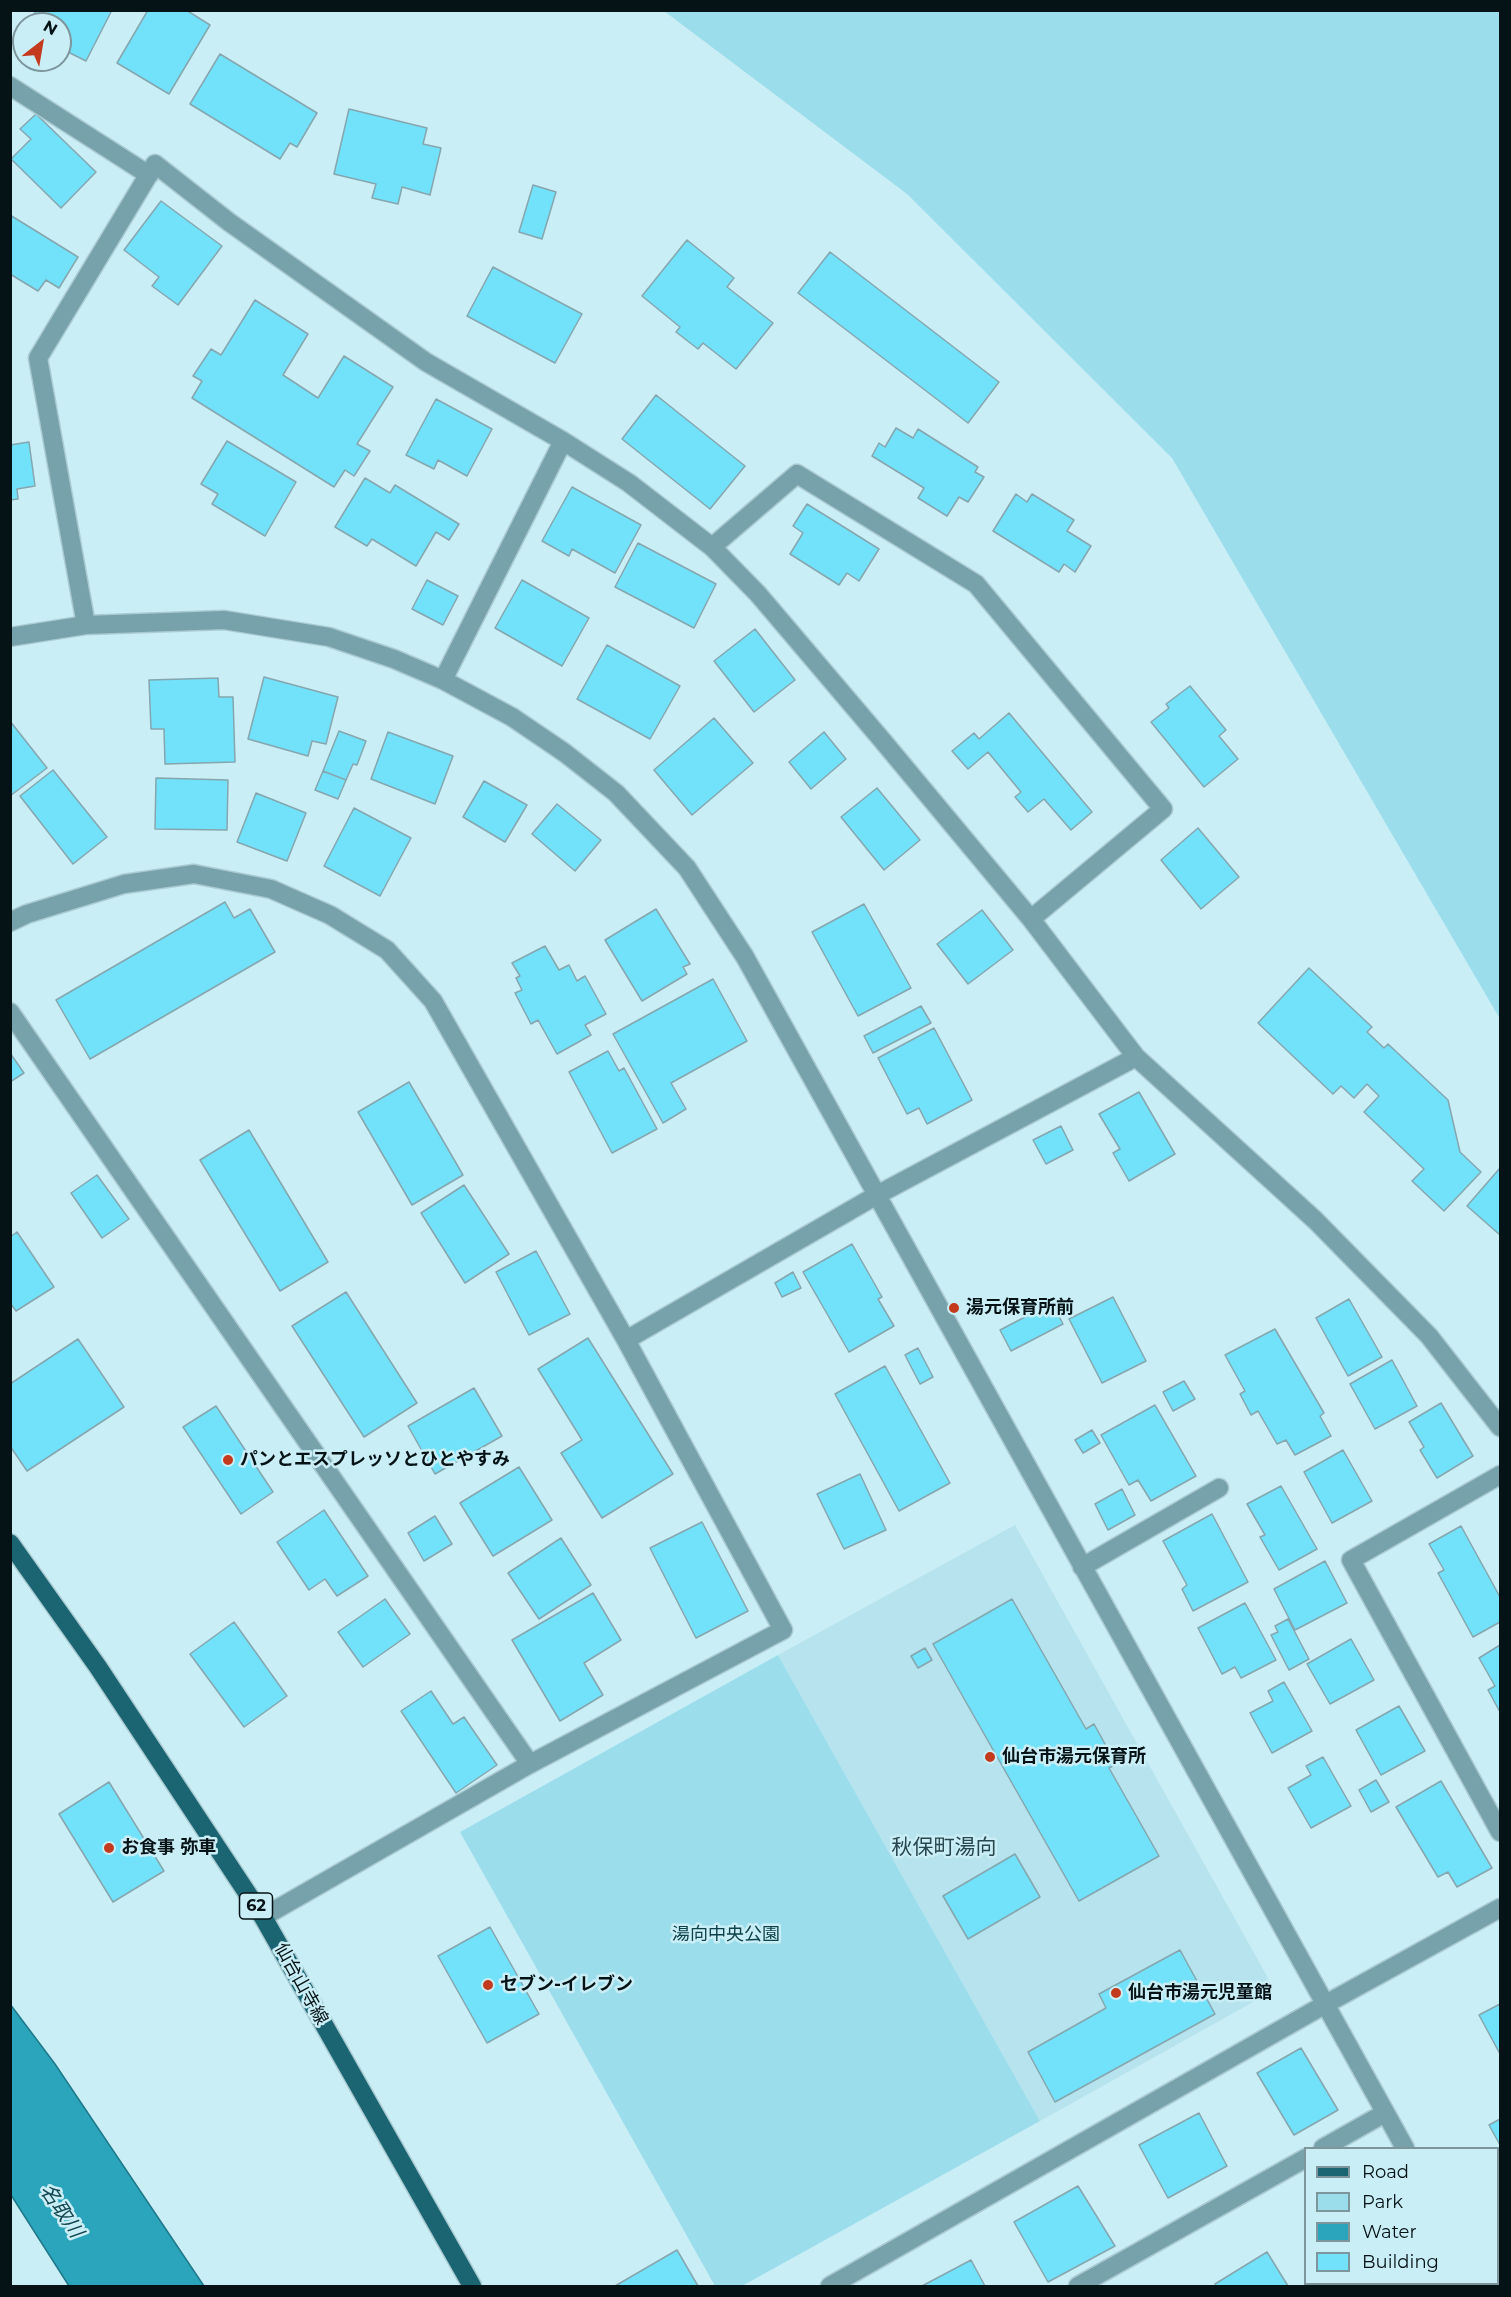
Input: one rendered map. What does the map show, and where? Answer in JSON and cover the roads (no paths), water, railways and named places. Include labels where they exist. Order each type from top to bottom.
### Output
[{"type":"main road","name":"仙台山寺線","points":[[10,1543],[98,1667],[263,1917],[472,2286]]},
{"type":"street","points":[[10,86],[149,175]]},
{"type":"street","points":[[86,625],[38,358],[155,164],[229,222],[426,362],[563,441],[629,483],[711,547],[773,612],[1031,919],[1136,1057],[1315,1220],[1429,1336],[1500,1427]]},
{"type":"street","points":[[443,680],[563,441]]},
{"type":"street","points":[[711,547],[797,474],[976,584],[1163,809],[1031,919]]},
{"type":"street","points":[[10,637],[86,625],[224,620],[329,638],[394,659],[443,680],[512,717],[565,753],[615,793],[687,868],[745,957],[1324,2005],[1405,2147]]},
{"type":"street","points":[[10,922],[27,914],[124,884],[194,874],[271,889],[330,915],[387,950],[433,1001],[626,1340],[783,1630],[530,1764],[263,1917]]},
{"type":"street","points":[[10,1012],[530,1764]]},
{"type":"street","points":[[626,1340],[877,1195],[1136,1057]]},
{"type":"street","points":[[1500,1475],[1351,1560],[1500,1832]]},
{"type":"street","points":[[1082,1567],[1219,1488]]},
{"type":"street","points":[[830,2286],[1324,2005],[1500,1908]]},
{"type":"street","points":[[1325,2147],[1386,2113]]},
{"type":"street","points":[[1078,2286],[1304,2159]]},
{"type":"water","name":"名取川","points":[[10,2004],[55,2064],[204,2286],[69,2286],[11,2195]]},
{"type":"place","name":"湯元保育所前","points":[[954,1308]]},
{"type":"place","name":"パンとエスプレッソとひとやすみ","points":[[228,1460]]},
{"type":"place","name":"仙台市湯元保育所","points":[[990,1757]]},
{"type":"place","name":"お食事 弥車","points":[[109,1848]]},
{"type":"place","name":"セブン-イレブン","points":[[488,1985]]},
{"type":"place","name":"仙台市湯元児童館","points":[[1116,1993]]},
{"type":"district","name":"秋保町湯向","points":[[944,1848]]},
{"type":"park label","name":"湯向中央公園","points":[[726,1935]]}]
